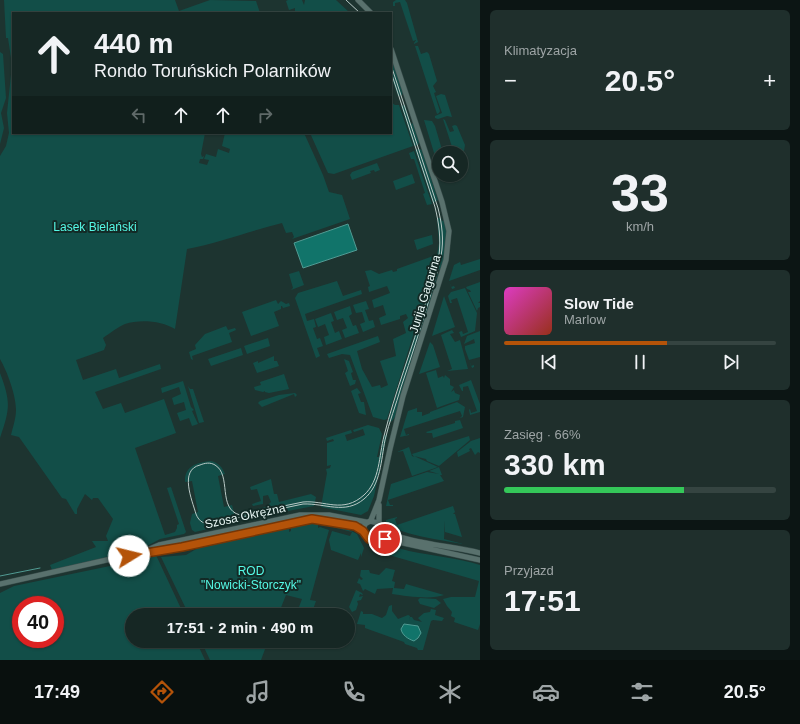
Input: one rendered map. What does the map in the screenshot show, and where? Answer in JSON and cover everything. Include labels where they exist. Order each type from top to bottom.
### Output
[{"type":"street","points":[[358,0],[370,12]]},
{"type":"street","name":"Jurija Gagarina","points":[[369,521],[379,500],[397,421],[445,268],[449,242],[448,226],[441,198],[392,52]]},
{"type":"street","name":"Jurija Gagarina","points":[[379,500],[381,526]]},
{"type":"street","name":"Szosa Okrężna","points":[[129,556],[159,545],[294,516],[322,514],[369,521]]},
{"type":"street","name":"Szosa Okrężna","points":[[0,584],[312,519],[355,526],[364,532]]},
{"type":"street","points":[[480,554],[408,539],[390,533],[376,521],[369,521],[363,526],[364,532],[369,539],[385,539],[480,560]]},
{"type":"street","points":[[376,539],[381,536],[381,526]]},
{"type":"green space","name":"Lasek Bielański","points":[[4,0],[175,0],[179,11],[210,0],[256,1],[260,12],[12,12],[12,65],[8,38],[6,38]]},
{"type":"green space","points":[[302,0],[304,5],[305,0],[336,0],[349,12],[295,12],[295,8],[289,10],[286,1]]},
{"type":"green space","points":[[396,0],[405,0],[407,3],[418,42],[414,44],[416,40],[413,41],[400,2],[395,3],[395,6],[393,6],[393,2]]},
{"type":"green space","points":[[415,46],[418,46],[421,54],[427,52],[429,54],[437,81],[433,86],[436,92],[434,93],[440,111],[437,114]]},
{"type":"green space","points":[[0,52],[3,54],[6,98],[1,113],[4,128],[0,144]]},
{"type":"green space","points":[[392,58],[403,92],[402,95],[398,96],[392,79]]},
{"type":"green space","name":"Lasek Bielański","points":[[12,65],[12,134],[205,134],[201,154],[202,157],[204,156],[203,159],[200,159],[199,163],[207,165],[209,160],[204,159],[206,154],[216,157],[218,149],[229,153],[230,149],[222,146],[225,134],[304,134],[329,192],[342,195],[350,219],[292,239],[294,237],[292,232],[286,233],[282,223],[211,244],[187,249],[175,329],[164,324],[144,321],[131,322],[117,328],[103,338],[106,345],[104,350],[76,360],[83,380],[116,369],[119,378],[160,364],[161,369],[95,392],[103,409],[121,403],[125,413],[164,399],[176,433],[135,448],[165,535],[175,532],[177,525],[179,524],[167,488],[171,487],[186,532],[184,534],[160,539],[147,546],[142,544],[139,545],[136,551],[52,570],[50,565],[96,547],[92,541],[108,541],[106,536],[113,519],[98,498],[93,498],[92,500],[85,494],[77,509],[77,514],[75,514],[66,499],[62,498],[19,437],[11,435],[16,416],[16,404],[11,383],[0,359],[0,156],[6,146],[9,133],[7,113]]},
{"type":"green space","points":[[441,94],[445,95],[452,117],[447,116],[438,119],[435,118],[435,116],[442,113],[436,96]]},
{"type":"green space","points":[[392,103],[395,105],[399,105],[413,146],[334,174],[328,173],[310,134],[392,134]]},
{"type":"green space","points":[[405,105],[411,124],[413,123],[419,141],[418,145],[414,146],[401,106]]},
{"type":"green space","points":[[443,119],[445,120],[450,132],[454,131],[452,126],[457,126],[465,145],[452,146]]},
{"type":"green space","points":[[424,120],[432,121],[441,146],[432,146]]},
{"type":"green space","points":[[415,150],[422,150],[438,200],[433,203]]},
{"type":"green space","points":[[414,151],[432,204],[427,205],[423,194],[425,193],[414,159],[411,159],[409,153]]},
{"type":"green space","points":[[377,163],[380,170],[375,172],[374,170],[370,171],[371,173],[352,180],[350,175],[352,172]]},
{"type":"green space","points":[[412,174],[415,183],[396,190],[393,181]]},
{"type":"green space","points":[[437,218],[441,218],[442,221],[445,220],[446,227],[446,245],[441,270],[435,268],[439,243]]},
{"type":"green space","points":[[432,235],[433,244],[417,250],[414,240]]},
{"type":"green space","points":[[436,255],[432,275],[387,419],[384,420],[373,417],[350,355],[342,354],[329,358],[327,354],[378,336],[380,342],[357,351],[362,369],[372,387],[380,385],[381,388],[388,385],[380,361],[396,356],[393,339],[406,333],[403,322],[408,318],[406,314],[400,316],[400,319],[381,325],[379,318],[386,315],[383,305],[374,308],[372,300],[390,293],[387,286],[369,292],[368,287],[370,286],[365,271],[371,270],[379,274],[392,270],[393,272],[397,271],[397,269]]},
{"type":"green space","points":[[480,259],[480,270],[449,281],[454,265],[460,262],[461,265]]},
{"type":"green space","points":[[299,271],[304,285],[291,290],[293,288],[289,274]]},
{"type":"green space","points":[[434,273],[438,274],[432,293],[434,294],[422,332],[416,329]]},
{"type":"green space","points":[[337,281],[343,296],[361,290],[362,294],[305,314],[307,321],[314,319],[316,327],[313,328],[317,339],[320,338],[323,346],[317,348],[320,356],[316,358],[295,298],[298,293]]},
{"type":"green space","points":[[480,282],[480,301],[478,303],[480,303],[480,307],[477,311],[468,292],[471,292],[466,287]]},
{"type":"green space","points":[[465,288],[477,313],[475,331],[461,337],[459,332],[462,331],[463,334],[468,332],[457,298],[451,300],[452,303],[450,303],[448,296],[451,292]]},
{"type":"green space","points":[[444,296],[455,327],[432,336]]},
{"type":"green space","points":[[276,300],[278,304],[281,301],[286,304],[289,303],[290,306],[283,308],[281,306],[281,309],[274,312],[279,326],[251,336],[242,312]]},
{"type":"green space","points":[[366,301],[369,309],[365,310],[369,321],[373,320],[375,327],[363,332],[360,324],[365,322],[362,312],[356,313],[353,305]]},
{"type":"green space","points":[[350,306],[352,314],[349,316],[353,326],[356,325],[359,333],[345,338],[342,330],[347,328],[343,318],[337,320],[334,312]]},
{"type":"green space","points":[[331,313],[334,321],[331,322],[335,333],[339,331],[342,339],[326,345],[324,337],[329,335],[325,324],[318,327],[315,319]]},
{"type":"green space","points":[[226,326],[228,330],[235,328],[236,330],[229,333],[232,342],[192,356],[193,360],[191,359],[189,352],[196,349],[195,345],[205,334]]},
{"type":"green space","points":[[452,330],[454,333],[450,334],[455,342],[460,340],[468,369],[447,371],[452,369],[441,335]]},
{"type":"green space","points":[[480,331],[480,357],[469,360],[465,346],[475,343],[474,339],[464,344],[467,336]]},
{"type":"green space","points":[[415,333],[421,334],[395,417],[392,421],[388,422]]},
{"type":"green space","points":[[268,338],[270,346],[247,354],[244,346]]},
{"type":"green space","points":[[430,342],[433,345],[440,367],[419,374]]},
{"type":"green space","points":[[241,348],[243,355],[211,366],[208,359]]},
{"type":"green space","points":[[274,356],[274,361],[277,361],[279,366],[257,373],[253,363],[258,361],[258,363]]},
{"type":"green space","points":[[344,359],[349,361],[353,372],[351,373],[353,380],[356,380],[355,384],[350,386],[345,373],[348,371]]},
{"type":"green space","points":[[436,370],[438,378],[443,376],[444,378],[445,375],[450,379],[450,385],[454,387],[451,392],[454,390],[455,393],[460,395],[459,400],[437,408],[426,373]]},
{"type":"green space","points":[[0,373],[6,391],[8,406],[6,420],[0,438]]},
{"type":"green space","points":[[284,374],[289,389],[269,393],[255,390],[254,387],[261,385],[260,382]]},
{"type":"green space","points":[[471,380],[480,404],[480,412],[470,415],[470,409],[471,413],[477,411],[468,386],[463,387],[462,391],[459,385]]},
{"type":"green space","points":[[183,381],[191,407],[194,410],[192,411],[198,424],[192,426],[189,418],[180,421],[177,413],[186,410],[184,402],[174,405],[172,398],[181,394],[179,387],[162,393],[161,388]]},
{"type":"green space","points":[[188,386],[190,389],[193,389],[204,422],[199,423]]},
{"type":"green space","points":[[357,388],[361,393],[358,394],[361,402],[364,402],[366,415],[359,413],[351,391]]},
{"type":"green space","points":[[295,393],[297,395],[295,397],[294,394],[262,407],[258,403],[279,395]]},
{"type":"green space","points":[[457,402],[465,407],[463,417],[460,418],[462,416],[460,411],[404,429],[406,435],[409,435],[400,437],[408,411],[417,408],[417,412],[422,412],[422,416]]},
{"type":"green space","points":[[460,420],[463,428],[433,438],[432,433],[426,432],[455,423],[455,421]]},
{"type":"green space","points":[[368,425],[379,428],[382,434],[377,457],[379,457],[384,435],[387,435],[374,496],[368,511],[361,515],[321,507],[327,473],[326,469],[330,468],[331,465],[327,466],[327,443],[334,441],[333,439],[327,441],[326,438],[351,430],[352,433],[345,435],[347,441],[365,435],[363,429],[354,432],[353,430]]},
{"type":"green space","points":[[469,436],[470,440],[439,466],[427,461],[426,459],[414,456],[438,467],[412,476],[403,451],[397,452],[409,447],[412,456],[414,457],[412,454]]},
{"type":"green space","points":[[480,438],[480,453],[478,452],[475,455],[471,448],[469,449],[470,451],[458,457],[457,452],[471,441]]},
{"type":"green space","points":[[211,461],[223,469],[225,474],[218,476],[224,507],[232,505],[236,520],[233,523],[195,532],[192,530],[190,523],[192,514],[198,512],[192,481],[185,482],[185,477],[189,469],[193,466],[201,462]]},
{"type":"green space","points":[[439,467],[442,475],[440,475],[444,481],[388,500],[390,505],[393,506],[386,506],[391,484],[427,472],[439,474],[429,471]]},
{"type":"green space","points":[[271,479],[274,494],[277,494],[279,502],[311,494],[316,497],[314,506],[288,511],[287,509],[282,510],[282,513],[242,521],[239,513],[266,507],[271,502],[268,495],[263,496],[263,504],[253,506],[252,504],[261,501],[257,489],[251,490],[250,487]]},
{"type":"green space","points":[[453,506],[455,512],[453,514],[455,514],[462,537],[445,532],[445,520],[444,539],[463,544],[409,533],[399,530],[386,522],[386,520],[397,517],[395,519],[397,525]]},
{"type":"green space","name":"ROD \"Nowicki-Storczyk\"","points":[[307,524],[318,524],[318,528],[320,527],[329,530],[310,600],[316,601],[314,608],[299,608],[302,599],[286,595],[281,608],[186,608],[161,557],[186,555],[198,548],[289,528],[289,532],[291,531],[291,528]]},
{"type":"green space","points":[[321,524],[349,530],[357,534],[364,548],[361,557],[361,553],[358,560],[331,550],[329,540],[332,531],[350,536],[352,532]]},
{"type":"green space","points":[[379,545],[391,546],[480,565],[480,624],[478,630],[454,622],[455,618],[451,616],[452,612],[443,599],[451,597],[475,597],[479,581],[375,551]]},
{"type":"green space","points":[[155,554],[181,608],[125,608],[125,648],[199,648],[205,660],[0,660],[0,593],[14,586],[129,562],[133,559]]},
{"type":"green space","points":[[386,568],[395,570],[392,581],[395,582],[394,588],[404,589],[406,584],[444,595],[432,597],[411,597],[392,594],[393,588],[377,589],[375,594],[365,589],[363,591],[360,584],[357,583],[359,578],[361,580],[363,579],[360,576],[361,570],[369,570],[370,573],[379,575]]},
{"type":"green space","points":[[356,590],[362,593],[363,595],[360,594],[359,597],[363,596],[361,600],[357,601],[358,604],[356,610],[355,608],[349,607]]},
{"type":"green space","points":[[420,598],[436,599],[441,603],[434,608],[420,604],[418,600]]},
{"type":"green space","points":[[392,605],[392,611],[398,619],[408,615],[410,616],[409,621],[410,617],[412,617],[414,620],[422,622],[418,618],[424,613],[430,612],[431,609],[436,610],[435,615],[444,618],[442,621],[431,621],[423,650],[418,650],[417,648],[405,644],[404,642],[365,628],[365,625],[357,624],[361,611],[363,614],[372,614],[382,618],[386,615],[389,606]]},
{"type":"green space","points":[[204,648],[265,648],[261,660],[210,660]]},
{"type":"shaded area","points":[[348,224],[357,250],[303,268],[294,243]]},
{"type":"shaded area","points":[[404,624],[418,626],[421,633],[418,638],[414,641],[404,635],[401,629]]},
{"type":"waterway","points":[[0,576],[40,568]]},
{"type":"tram line","points":[[346,0],[359,12]]},
{"type":"tram line","points":[[392,68],[438,208],[442,244],[441,256],[434,284],[387,433],[381,464],[374,487],[364,499],[357,504],[350,506],[335,507],[303,504],[207,524],[199,519],[196,514],[190,494],[188,479],[194,468],[204,464],[213,464],[220,470],[223,476],[226,499],[229,506],[233,512],[240,515],[303,502],[334,505],[349,504],[364,495],[373,483],[388,420],[433,280],[440,249],[438,219],[435,207],[392,75]]},
{"type":"route","points":[[129,556],[182,547],[312,519],[355,526],[361,529],[369,539],[385,539]]}]
